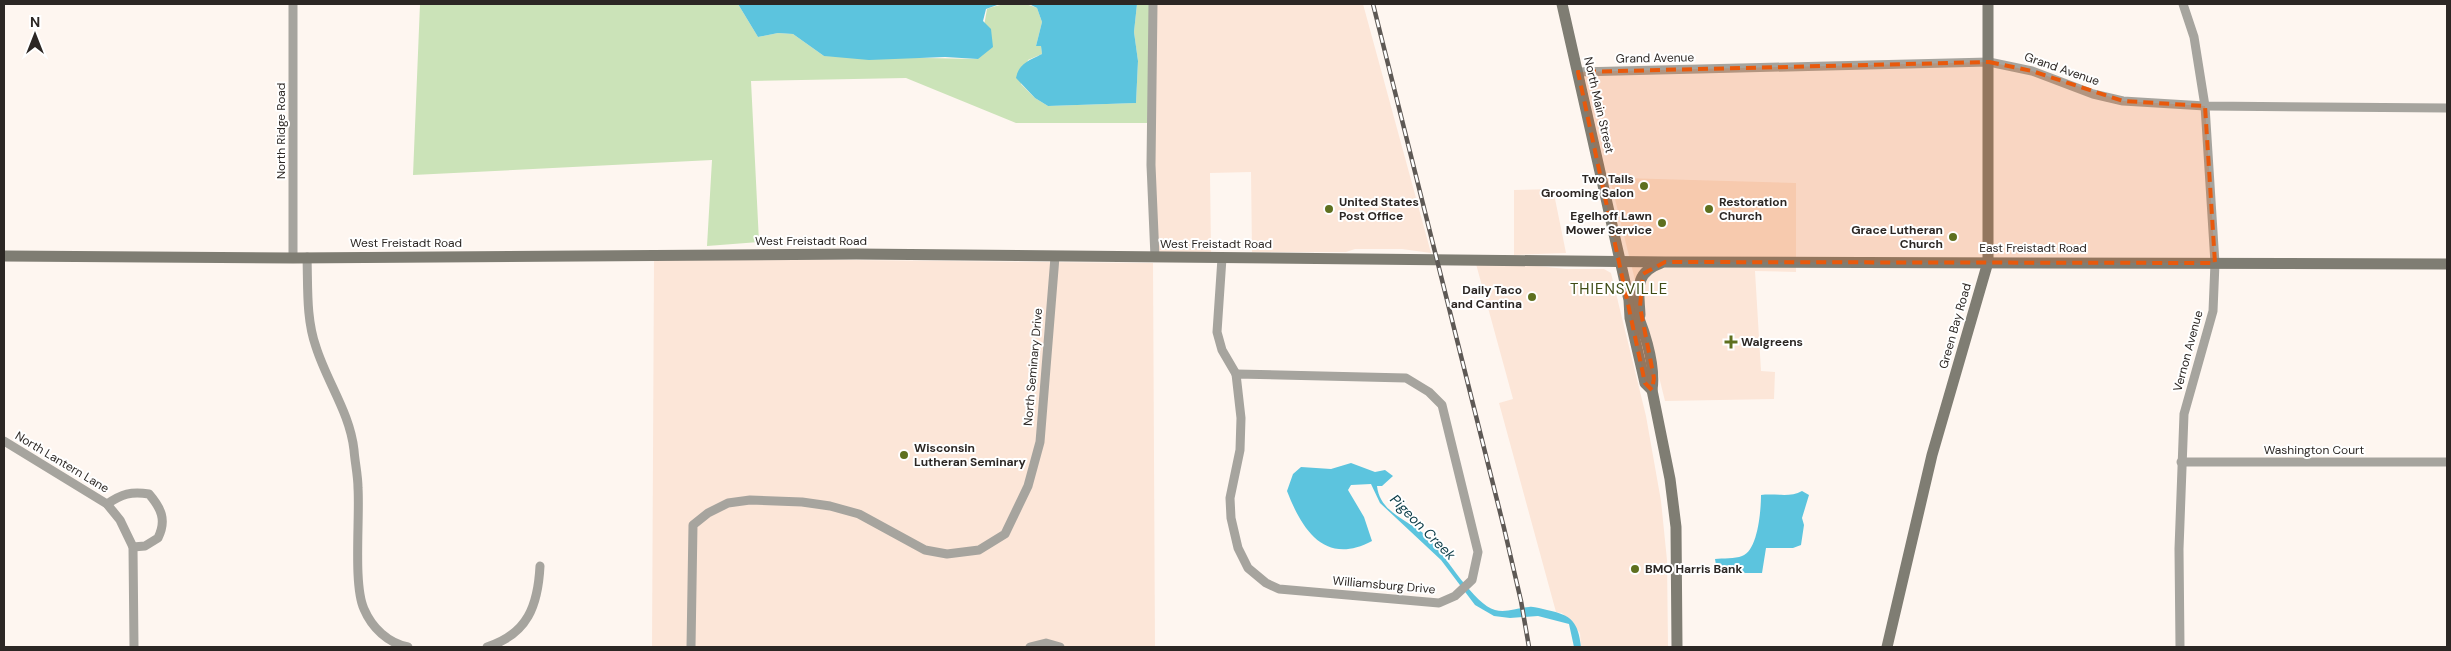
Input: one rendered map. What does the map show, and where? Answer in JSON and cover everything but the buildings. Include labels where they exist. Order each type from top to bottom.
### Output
[{"type":"street","name":"North Ridge Road","points":[[293,258],[294,4]]},
{"type":"street","points":[[1152,4],[1151,165],[1155,257]]},
{"type":"street","name":"North Main Street","points":[[1562,4],[1629,300],[1630,318],[1645,383],[1652,390]]},
{"type":"street","name":"Green Bay Road","points":[[1887,647],[1932,455],[1988,262],[1988,4]]},
{"type":"street","name":"Vernon Avenue","points":[[2180,647],[2181,462],[2184,414],[2213,311],[2215,263],[2205,106],[2194,37],[2183,4]]},
{"type":"street","name":"Grand Avenue","points":[[1578,72],[1989,62],[2032,71],[2093,94],[2123,101],[2205,106],[2447,108]]},
{"type":"street","name":"West Freistadt Road","points":[[4,256],[293,258],[856,254],[1619,260]]},
{"type":"street","points":[[307,257],[308,301],[316,348],[339,400],[351,433],[354,449],[358,487],[359,596],[371,622],[384,636],[408,647]]},
{"type":"street","name":"North Seminary Drive","points":[[691,647],[693,525],[708,513],[728,503],[750,500],[802,502],[830,506],[860,514],[925,550],[947,554],[979,550],[1005,534],[1028,486],[1040,442],[1055,257]]},
{"type":"street","name":"Williamsburg Drive","points":[[1222,258],[1217,332],[1222,350],[1236,374],[1241,418],[1240,450],[1230,498],[1231,518],[1238,548],[1248,568],[1266,583],[1279,589],[1439,603],[1469,584],[1476,570],[1478,552],[1442,405],[1429,392],[1406,378],[1236,374]]},
{"type":"street","name":"East Freistadt Road","points":[[1619,260],[1665,262],[2447,264]]},
{"type":"street","points":[[1640,317],[1640,281],[1647,270],[1665,262]]},
{"type":"street","name":"North Main Street","points":[[1629,300],[1640,317],[1654,378],[1652,390],[1670,479],[1676,527],[1677,647]]},
{"type":"street","name":"North Lantern Lane","points":[[4,441],[108,504],[120,520],[133,547],[134,647]]},
{"type":"street","name":"Washington Court","points":[[2181,462],[2447,462]]},
{"type":"street","points":[[108,504],[131,491],[149,494],[161,509],[163,520],[158,538],[145,546],[133,547]]},
{"type":"street","points":[[487,647],[499,644],[516,632],[526,621],[539,591],[540,566]]},
{"type":"street","points":[[1030,647],[1046,643],[1060,647]]},
{"type":"highlighted area","points":[[1989,62],[2032,71],[2123,101],[2205,106],[2215,263],[1665,262],[1643,274],[1640,307],[1654,378],[1652,390],[1645,383],[1578,72]]},
{"type":"shaded area","points":[[1152,4],[1363,4],[1431,253],[1402,249],[1355,249],[1346,252],[1252,252],[1251,172],[1210,173],[1211,252],[1153,252]]},
{"type":"shaded area","points":[[1610,179],[1796,183],[1796,272],[1755,271],[1761,371],[1775,372],[1774,399],[1665,401]]},
{"type":"shaded area","points":[[1553,189],[1566,253],[1514,255],[1514,190]]},
{"type":"shaded area","name":"Wisconsin Lutheran Seminary","points":[[753,259],[1153,263],[1155,647],[652,647],[654,260]]},
{"type":"shaded area","points":[[1476,264],[1604,269],[1611,273],[1646,416],[1661,501],[1667,560],[1668,647],[1581,647],[1580,633],[1562,613],[1556,612],[1499,403],[1513,399]]},
{"type":"green space","points":[[420,4],[738,4],[758,37],[778,33],[793,34],[824,56],[978,59],[987,9],[1005,4],[1025,4],[1037,8],[1042,22],[1036,46],[1041,45],[1042,54],[1028,60],[1021,84],[1035,98],[1048,106],[1136,103],[1138,61],[1134,32],[1137,4],[1152,4],[1152,123],[1016,123],[906,78],[751,81],[759,242],[707,246],[712,160],[413,175]]},
{"type":"water","points":[[738,4],[1000,4],[986,9],[983,21],[991,29],[993,47],[978,59],[945,57],[869,60],[824,56],[793,34],[778,33],[758,37]]},
{"type":"water","points":[[1029,4],[1137,4],[1134,32],[1138,61],[1136,103],[1048,106],[1035,98],[1016,78],[1022,65],[1042,54],[1041,46],[1036,46],[1042,22],[1037,8]]},
{"type":"water","points":[[1351,463],[1375,472],[1385,470],[1393,476],[1382,486],[1377,486],[1379,496],[1384,504],[1398,517],[1424,533],[1470,590],[1487,606],[1503,611],[1533,607],[1562,614],[1568,617],[1576,626],[1581,647],[1574,647],[1569,624],[1538,616],[1510,618],[1494,616],[1475,605],[1441,560],[1380,503],[1371,484],[1351,485],[1348,490],[1364,517],[1372,541],[1355,548],[1341,549],[1328,546],[1318,540],[1308,531],[1300,519],[1287,491],[1293,474],[1301,467],[1331,469]]},
{"type":"water","points":[[1802,491],[1809,495],[1802,518],[1804,525],[1801,545],[1793,548],[1766,548],[1762,573],[1745,573],[1737,568],[1716,565],[1715,559],[1742,556],[1752,546],[1758,529],[1761,495],[1787,495]]},
{"type":"railway","points":[[1373,4],[1504,528],[1521,601],[1529,647]]},
{"type":"place","name":"Two Tails Grooming Salon","points":[[1644,186]]},
{"type":"place","name":"United States Post Office","points":[[1329,209]]},
{"type":"place","name":"Restoration Church","points":[[1709,209]]},
{"type":"place","name":"Egelhoff Lawn Mower Service","points":[[1662,223]]},
{"type":"place","name":"Grace Lutheran Church","points":[[1953,237]]},
{"type":"place","name":"Daily Taco and Cantina","points":[[1532,297]]},
{"type":"place","name":"Walgreens","points":[[1731,342]]},
{"type":"place","name":"Wisconsin Lutheran Seminary","points":[[904,455]]},
{"type":"place","name":"BMO Harris Bank","points":[[1635,569]]},
{"type":"district","name":"THIENSVILLE","points":[[1619,289]]},
{"type":"water label","name":"Pigeon Creek","points":[[1423,527]]}]
